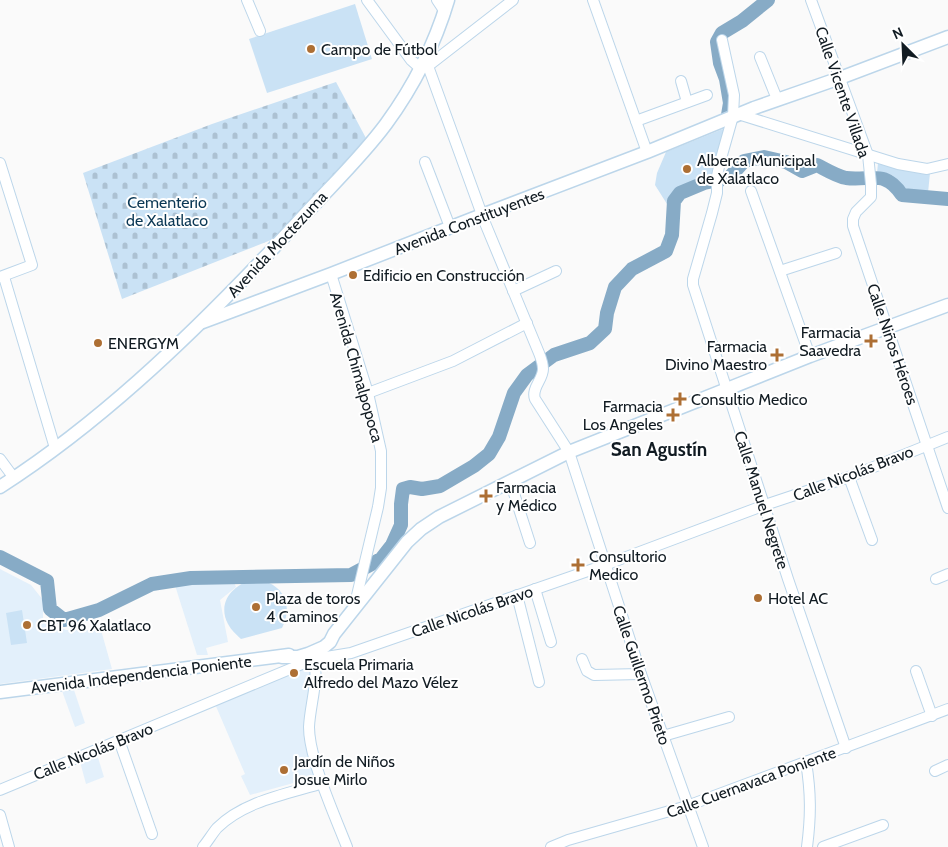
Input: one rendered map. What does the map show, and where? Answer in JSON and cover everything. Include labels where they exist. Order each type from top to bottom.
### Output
[{"type":"main road","name":"Avenida Moctezuma","points":[[0,487],[28,469],[109,406],[203,322],[360,156],[387,123],[424,65],[447,6]]},
{"type":"main road","name":"Avenida Constituyentes","points":[[203,322],[648,152],[735,115],[948,37]]},
{"type":"main road","name":"Avenida Independencia Poniente","points":[[0,692],[282,657],[313,656],[330,642],[334,634],[407,542],[421,529],[439,517],[569,452],[810,356],[948,305]]},
{"type":"main road","name":"Avenida Independencia Poniente","points":[[282,657],[310,647],[334,634]]},
{"type":"street","points":[[247,0],[260,31]]},
{"type":"street","points":[[367,0],[412,60],[424,65],[482,215],[527,323],[453,361],[368,393]]},
{"type":"street","points":[[437,0],[447,6]]},
{"type":"street","points":[[424,65],[513,0]]},
{"type":"street","points":[[593,0],[648,152]]},
{"type":"street","name":"Calle Vicente Villada","points":[[811,0],[868,155],[872,184]]},
{"type":"street","points":[[722,40],[734,95],[735,115],[916,168],[927,169],[948,164]]},
{"type":"street","points":[[760,57],[777,100]]},
{"type":"street","points":[[682,81],[687,102]]},
{"type":"street","points":[[636,121],[708,95]]},
{"type":"street","name":"Calle Manuel Negrete","points":[[735,115],[717,176],[717,193],[692,284],[790,588],[846,748]]},
{"type":"street","points":[[425,162],[450,227]]},
{"type":"street","points":[[0,163],[32,265],[2,277],[55,448]]},
{"type":"street","name":"Calle Niños Héroes","points":[[872,184],[871,197],[856,212],[853,222],[948,508]]},
{"type":"street","points":[[751,191],[810,356]]},
{"type":"street","points":[[780,271],[836,253]]},
{"type":"street","points":[[513,290],[556,271]]},
{"type":"street","name":"Avenida Chimalpopoca","points":[[331,274],[368,393],[381,451],[378,507],[353,610]]},
{"type":"street","name":"Calle Guillermo Prieto","points":[[527,323],[544,367],[533,395],[569,452],[641,674],[703,847]]},
{"type":"street","name":"Calle Nicolás Bravo","points":[[0,790],[313,656],[351,653],[605,565],[850,476],[948,437]]},
{"type":"street","points":[[0,459],[14,478]]},
{"type":"street","points":[[850,476],[872,540]]},
{"type":"street","points":[[510,481],[530,543]]},
{"type":"street","points":[[936,578],[948,574]]},
{"type":"street","points":[[535,589],[551,642]]},
{"type":"street","points":[[517,595],[539,682]]},
{"type":"street","points":[[313,656],[314,679],[309,728],[315,759],[347,847]]},
{"type":"street","points":[[582,659],[587,671],[594,675],[641,674]]},
{"type":"street","points":[[916,671],[932,716]]},
{"type":"street","name":"Calle Cuernavaca Poniente","points":[[551,847],[568,840],[687,806],[948,709]]},
{"type":"street","points":[[663,736],[729,717]]},
{"type":"street","points":[[119,740],[152,834]]},
{"type":"street","points":[[806,762],[811,797],[811,818],[807,847]]},
{"type":"street","points":[[935,770],[948,765]]},
{"type":"street","points":[[203,847],[217,828],[254,804],[323,783]]},
{"type":"street","points":[[0,815],[9,847]]},
{"type":"street","points":[[823,847],[883,825]]},
{"type":"shaded area","name":"CBT 96 Xalatlaco","points":[[0,569],[31,585],[43,600],[43,620],[66,630],[101,630],[112,669],[0,684]]},
{"type":"shaded area","points":[[230,573],[236,587],[220,600],[228,642],[206,648],[208,655],[197,655],[173,579]]},
{"type":"shaded area","points":[[301,666],[314,673],[304,733],[309,745],[315,777],[250,795],[241,776],[245,774],[215,704]]},
{"type":"shaded area","points":[[73,687],[85,723],[75,727],[61,688]]},
{"type":"shaded area","points":[[96,751],[104,777],[86,784],[79,758]]},
{"type":"green space","name":"Campo de Fútbol","points":[[355,4],[372,59],[267,93],[249,39]]},
{"type":"green space","name":"Cementerio de Xalatlaco","points":[[336,82],[367,140],[286,234],[122,299],[83,173],[212,124]]},
{"type":"green space","name":"Alberca Municipal de Xalatlaco","points":[[728,127],[711,178],[684,185],[674,192],[667,204],[655,185],[657,173],[666,152]]},
{"type":"green space","points":[[878,163],[896,165],[903,170],[930,173],[928,193],[911,193],[900,189],[892,175],[877,173]]},
{"type":"green space","name":"Plaza de toros 4 Caminos","points":[[257,579],[274,585],[280,590],[286,603],[285,619],[282,628],[241,639],[228,624],[224,608],[226,600],[235,588]]},
{"type":"green space","points":[[22,610],[27,643],[11,645],[6,613]]},
{"type":"waterway","points":[[728,115],[730,103],[717,42],[722,33],[742,21],[768,0]]},
{"type":"waterway","points":[[0,557],[47,581],[50,609],[64,620],[99,610],[152,584],[191,578],[351,575],[381,559],[392,545],[401,525],[403,489],[410,487],[422,489],[440,486],[474,466],[489,454],[499,437],[514,393],[527,375],[554,355],[590,343],[605,329],[607,313],[615,287],[632,269],[666,251],[672,235],[674,201],[680,193],[704,183],[729,178],[744,161],[764,157],[786,162],[802,171],[817,165],[846,178],[883,179],[896,187],[902,195],[948,199]]},
{"type":"place","name":"Campo de Fútbol","points":[[311,49]]},
{"type":"place","name":"Alberca Municipal de Xalatlaco","points":[[687,169]]},
{"type":"place","name":"Edificio en Construcción","points":[[353,275]]},
{"type":"place","name":"Farmacia Saavedra","points":[[871,341]]},
{"type":"place","name":"ENERGYM","points":[[98,343]]},
{"type":"place","name":"Farmacia Divino Maestro","points":[[777,355]]},
{"type":"place","name":"Consultio Medico","points":[[680,399]]},
{"type":"place","name":"Farmacia Los Angeles","points":[[673,415]]},
{"type":"place","name":"Farmacia y Médico","points":[[486,496]]},
{"type":"place","name":"Consultorio Medico","points":[[578,565]]},
{"type":"place","name":"Hotel AC","points":[[758,598]]},
{"type":"place","name":"Plaza de toros 4 Caminos","points":[[256,607]]},
{"type":"place","name":"CBT 96 Xalatlaco","points":[[27,625]]},
{"type":"place","name":"Escuela Primaria Alfredo del Mazo Vélez","points":[[294,673]]},
{"type":"place","name":"Jardín de Niños Josue Mirlo","points":[[284,770]]},
{"type":"district","name":"San Agustín","points":[[659,449]]}]
